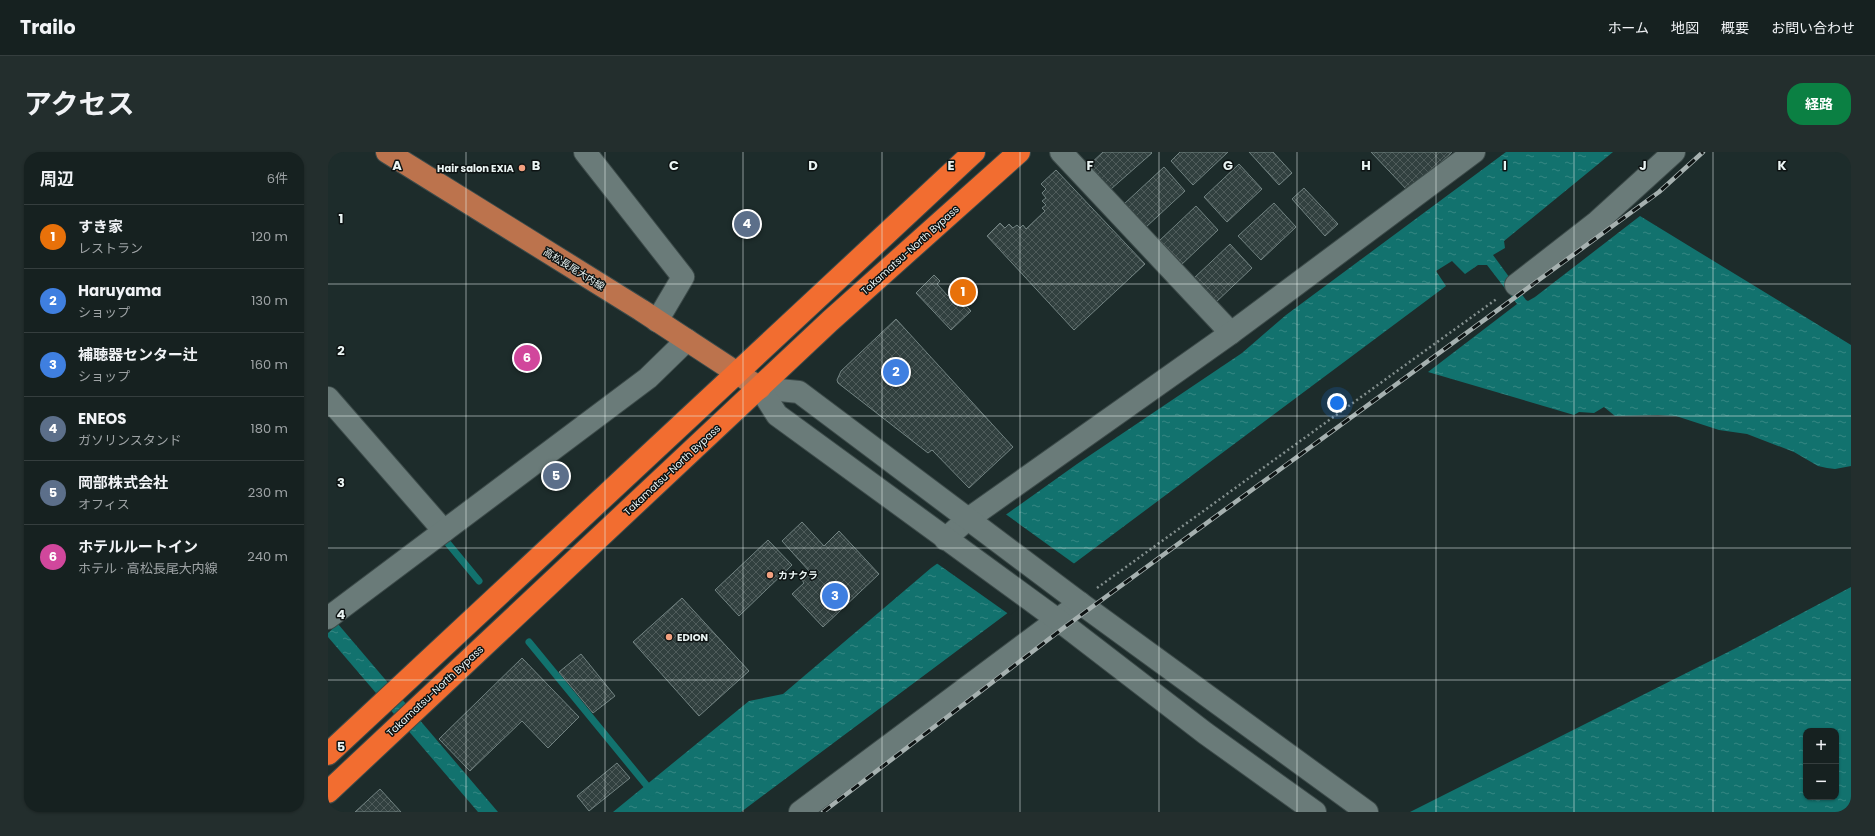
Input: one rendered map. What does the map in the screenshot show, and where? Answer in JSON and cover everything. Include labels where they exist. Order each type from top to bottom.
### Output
[{"type":"highway","points":[[328,754],[974,152]]},
{"type":"highway","name":"Takamatsu-North Bypass","points":[[328,792],[826,325],[1019,152]]},
{"type":"main road","name":"高松長尾大内線","points":[[387,152],[657,321],[760,388]]},
{"type":"street","points":[[585,152],[683,277],[657,321]]},
{"type":"street","points":[[1061,152],[1231,333]]},
{"type":"street","points":[[949,542],[1474,152]]},
{"type":"street","points":[[1516,285],[1597,222],[1674,152]]},
{"type":"street","points":[[328,618],[648,378],[687,340]]},
{"type":"street","points":[[760,388],[799,392],[1058,587],[1367,812]]},
{"type":"street","points":[[760,388],[777,415],[949,542],[1036,604],[1205,733],[1315,812]]},
{"type":"street","points":[[328,398],[444,531]]},
{"type":"street","points":[[800,812],[1080,603]]},
{"type":"path","points":[[1080,603],[1096,589],[1516,285]]},
{"type":"water","points":[[1506,152],[1613,152],[1504,241],[1505,248],[1493,255],[1526,300],[1528,301],[1535,297],[1640,216],[1851,345],[1851,466],[1835,469],[1818,466],[1794,452],[1747,434],[1719,430],[1676,416],[1615,416],[1604,407],[1594,413],[1579,412],[1574,415],[1428,372],[1517,304],[1487,265],[1478,265],[1465,274],[1452,261],[1436,271],[1446,286],[741,812],[613,812],[749,701],[783,694],[931,568],[1077,464],[1242,353],[1286,315]]},
{"type":"water","points":[[1851,587],[1851,812],[1410,812],[1740,646]]},
{"type":"water","points":[[338,624],[498,812],[478,812],[328,637],[328,633]]},
{"type":"pier","points":[[1004,513],[1076,565],[1010,615],[935,562]]},
{"type":"building","points":[[1103,152],[1152,153],[1111,189],[1089,165]]},
{"type":"building","points":[[1180,152],[1228,152],[1193,185],[1171,161]]},
{"type":"building","points":[[1249,152],[1273,152],[1292,173],[1279,185]]},
{"type":"building","points":[[1371,152],[1452,152],[1409,192]]},
{"type":"building","points":[[1239,164],[1262,189],[1227,222],[1204,197]]},
{"type":"building","points":[[1164,167],[1185,191],[1145,228],[1124,204]]},
{"type":"building","points":[[1056,170],[1145,264],[1074,330],[987,236],[1000,223],[1005,228],[1009,224],[1013,228],[1017,225],[1020,228],[1023,225],[1026,229],[1045,211],[1042,208],[1046,205],[1042,201],[1046,198],[1042,193],[1046,189],[1041,184]]},
{"type":"building","points":[[1304,188],[1338,224],[1325,236],[1292,199]]},
{"type":"building","points":[[1274,203],[1296,227],[1261,260],[1238,236]]},
{"type":"building","points":[[1196,206],[1218,230],[1180,266],[1158,242]]},
{"type":"building","points":[[1230,244],[1252,268],[1214,304],[1192,280]]},
{"type":"building","points":[[934,275],[940,281],[937,284],[948,296],[952,291],[971,311],[951,330],[916,293]]},
{"type":"building","points":[[896,319],[1013,447],[969,488],[932,450],[928,453],[838,383],[837,380],[841,371]]},
{"type":"building","points":[[802,522],[824,546],[839,531],[879,574],[823,627],[792,594],[804,583],[802,580],[810,572],[782,541]]},
{"type":"building","points":[[768,540],[792,565],[739,616],[715,590]]},
{"type":"building","points":[[682,598],[749,671],[699,716],[633,642]]},
{"type":"building","points":[[581,654],[615,696],[593,713],[559,672]]},
{"type":"building","points":[[522,658],[579,717],[548,748],[522,721],[470,771],[439,739]]},
{"type":"building","points":[[617,763],[630,778],[589,811],[577,796]]},
{"type":"building","points":[[380,789],[401,812],[355,812]]},
{"type":"waterway","points":[[446,541],[479,581]]},
{"type":"waterway","points":[[529,642],[652,792]]},
{"type":"railway","points":[[823,812],[1066,626],[1659,192],[1703,152]]},
{"type":"place","name":"Hair salon EXIA","points":[[522,168]]},
{"type":"place","name":"ENEOS","points":[[747,224]]},
{"type":"place","name":"すき家","points":[[963,292]]},
{"type":"place","name":"ホテルルートイン","points":[[527,358]]},
{"type":"place","name":"Haruyama","points":[[896,372]]},
{"type":"place","name":"岡部株式会社","points":[[556,476]]},
{"type":"place","name":"カナクラ","points":[[770,575]]},
{"type":"place","name":"補聴器センター辻","points":[[835,596]]},
{"type":"place","name":"EDION","points":[[669,637]]}]
